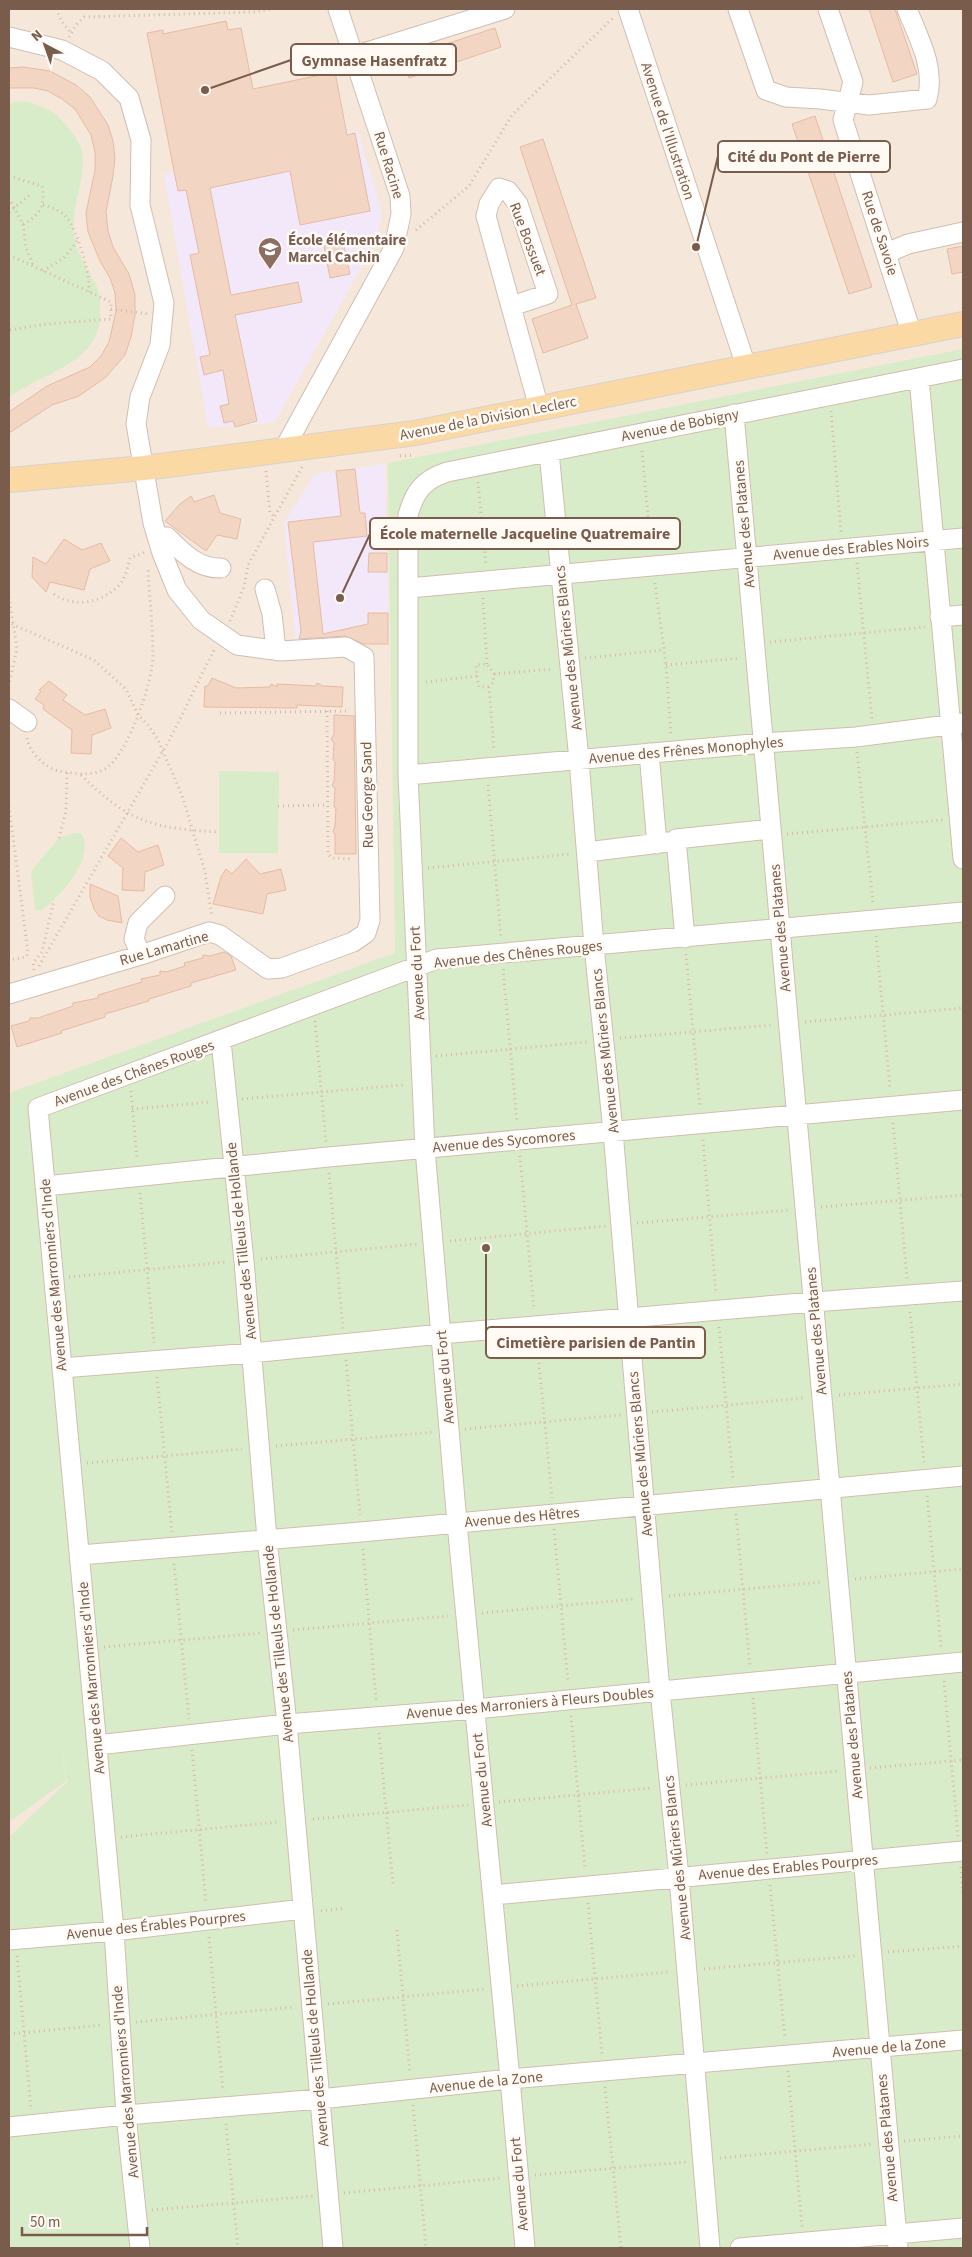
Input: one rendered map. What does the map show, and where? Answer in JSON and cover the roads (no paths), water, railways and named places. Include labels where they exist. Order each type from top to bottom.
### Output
[{"type":"main road","name":"Avenue de la Division Leclerc","points":[[9,480],[144,468],[278,449],[415,433],[963,324]]},
{"type":"street","name":"Rue Racine","points":[[278,449],[394,248],[402,214],[400,196],[338,9]]},
{"type":"street","points":[[354,56],[454,16],[505,9]]},
{"type":"street","points":[[738,9],[766,90],[786,97],[869,105],[927,98],[930,89],[930,69],[907,9]]},
{"type":"street","name":"Rue de Savoie","points":[[828,9],[853,82],[843,120],[912,335]]},
{"type":"street","name":"Avenue de l'Illustration","points":[[622,11],[746,366]]},
{"type":"street","points":[[9,37],[62,50],[102,71],[129,98],[141,140],[140,205],[164,303],[160,345],[140,397],[136,424],[159,541],[177,590],[201,620],[237,645],[276,650],[272,614],[265,589]]},
{"type":"street","name":"Rue Bossuet","points":[[512,306],[548,294],[518,204],[508,191],[499,188],[489,204],[486,216],[539,408]]},
{"type":"street","points":[[879,229],[922,241]]},
{"type":"street","points":[[887,253],[908,244],[963,232]]},
{"type":"street","name":"Avenue de Bobigny","points":[[411,504],[424,483],[432,477],[447,472],[963,369]]},
{"type":"street","points":[[919,378],[941,621],[957,724],[959,818],[963,859]]},
{"type":"street","name":"Avenue des Platanes","points":[[734,414],[897,2241]]},
{"type":"street","name":"Avenue des Mûriers Blancs","points":[[549,452],[579,760],[594,946],[613,1131],[660,1691],[680,1877],[710,2248]]},
{"type":"street","name":"Avenue du Fort","points":[[411,504],[408,515],[408,775],[425,1148],[457,1523],[493,1895],[524,2248]]},
{"type":"street","points":[[159,541],[166,537],[182,553],[196,562],[211,569],[221,568]]},
{"type":"street","name":"Avenue des Erables Noirs","points":[[409,588],[963,538]]},
{"type":"street","points":[[941,621],[963,615]]},
{"type":"street","name":"Rue George Sand","points":[[276,650],[346,647],[364,657],[370,920],[366,933]]},
{"type":"street","points":[[9,709],[27,722]]},
{"type":"street","name":"Avenue des Frênes Monophyles","points":[[408,775],[865,735],[957,724]]},
{"type":"street","points":[[648,753],[657,844]]},
{"type":"street","points":[[587,852],[657,844],[676,841],[676,838],[771,832]]},
{"type":"street","points":[[676,841],[685,938]]},
{"type":"street","points":[[141,955],[134,939],[138,922],[165,896]]},
{"type":"street","name":"Avenue des Chênes Rouges","points":[[38,1108],[437,959],[780,930],[963,912]]},
{"type":"street","name":"Rue Lamartine","points":[[9,994],[141,955],[210,932],[220,935],[268,969],[290,965],[353,942],[366,933]]},
{"type":"street","name":"Avenue des Tilleuls de Hollande","points":[[221,1041],[244,1261],[267,1538],[287,1724],[333,2248]]},
{"type":"street","name":"Avenue des Sycomores","points":[[45,1186],[328,1157],[963,1100]]},
{"type":"street","name":"Avenue des Marronniers d'Inde","points":[[38,1108],[106,1838],[126,2115],[140,2248]]},
{"type":"street","points":[[62,1368],[252,1353],[441,1334],[813,1302],[963,1291]]},
{"type":"street","name":"Avenue des Hêtres","points":[[80,1555],[267,1538],[361,1532],[963,1476]]},
{"type":"street","name":"Avenue des Marroniers à Fleurs Doubles","points":[[97,1745],[287,1724],[475,1710],[846,1672],[963,1662]]},
{"type":"street","name":"Avenue des Erables Pourpres","points":[[493,1895],[961,1851]]},
{"type":"street","name":"Avenue des Érables Pourpres","points":[[12,1940],[303,1911]]},
{"type":"street","name":"Avenue de la Zone","points":[[9,2127],[320,2099],[510,2079],[963,2040]]},
{"type":"street","points":[[740,2248],[804,2242],[897,2241],[963,2228]]},
{"type":"place","name":"Gymnase Hasenfratz","points":[[205,90]]},
{"type":"place","name":"Cité du Pont de Pierre","points":[[696,247]]},
{"type":"place","name":"École élémentaire Marcel Cachin","points":[[270,270]]},
{"type":"place","name":"École maternelle Jacqueline Quatremaire","points":[[340,598]]},
{"type":"place","name":"Cimetière parisien de Pantin","points":[[486,1248]]}]
